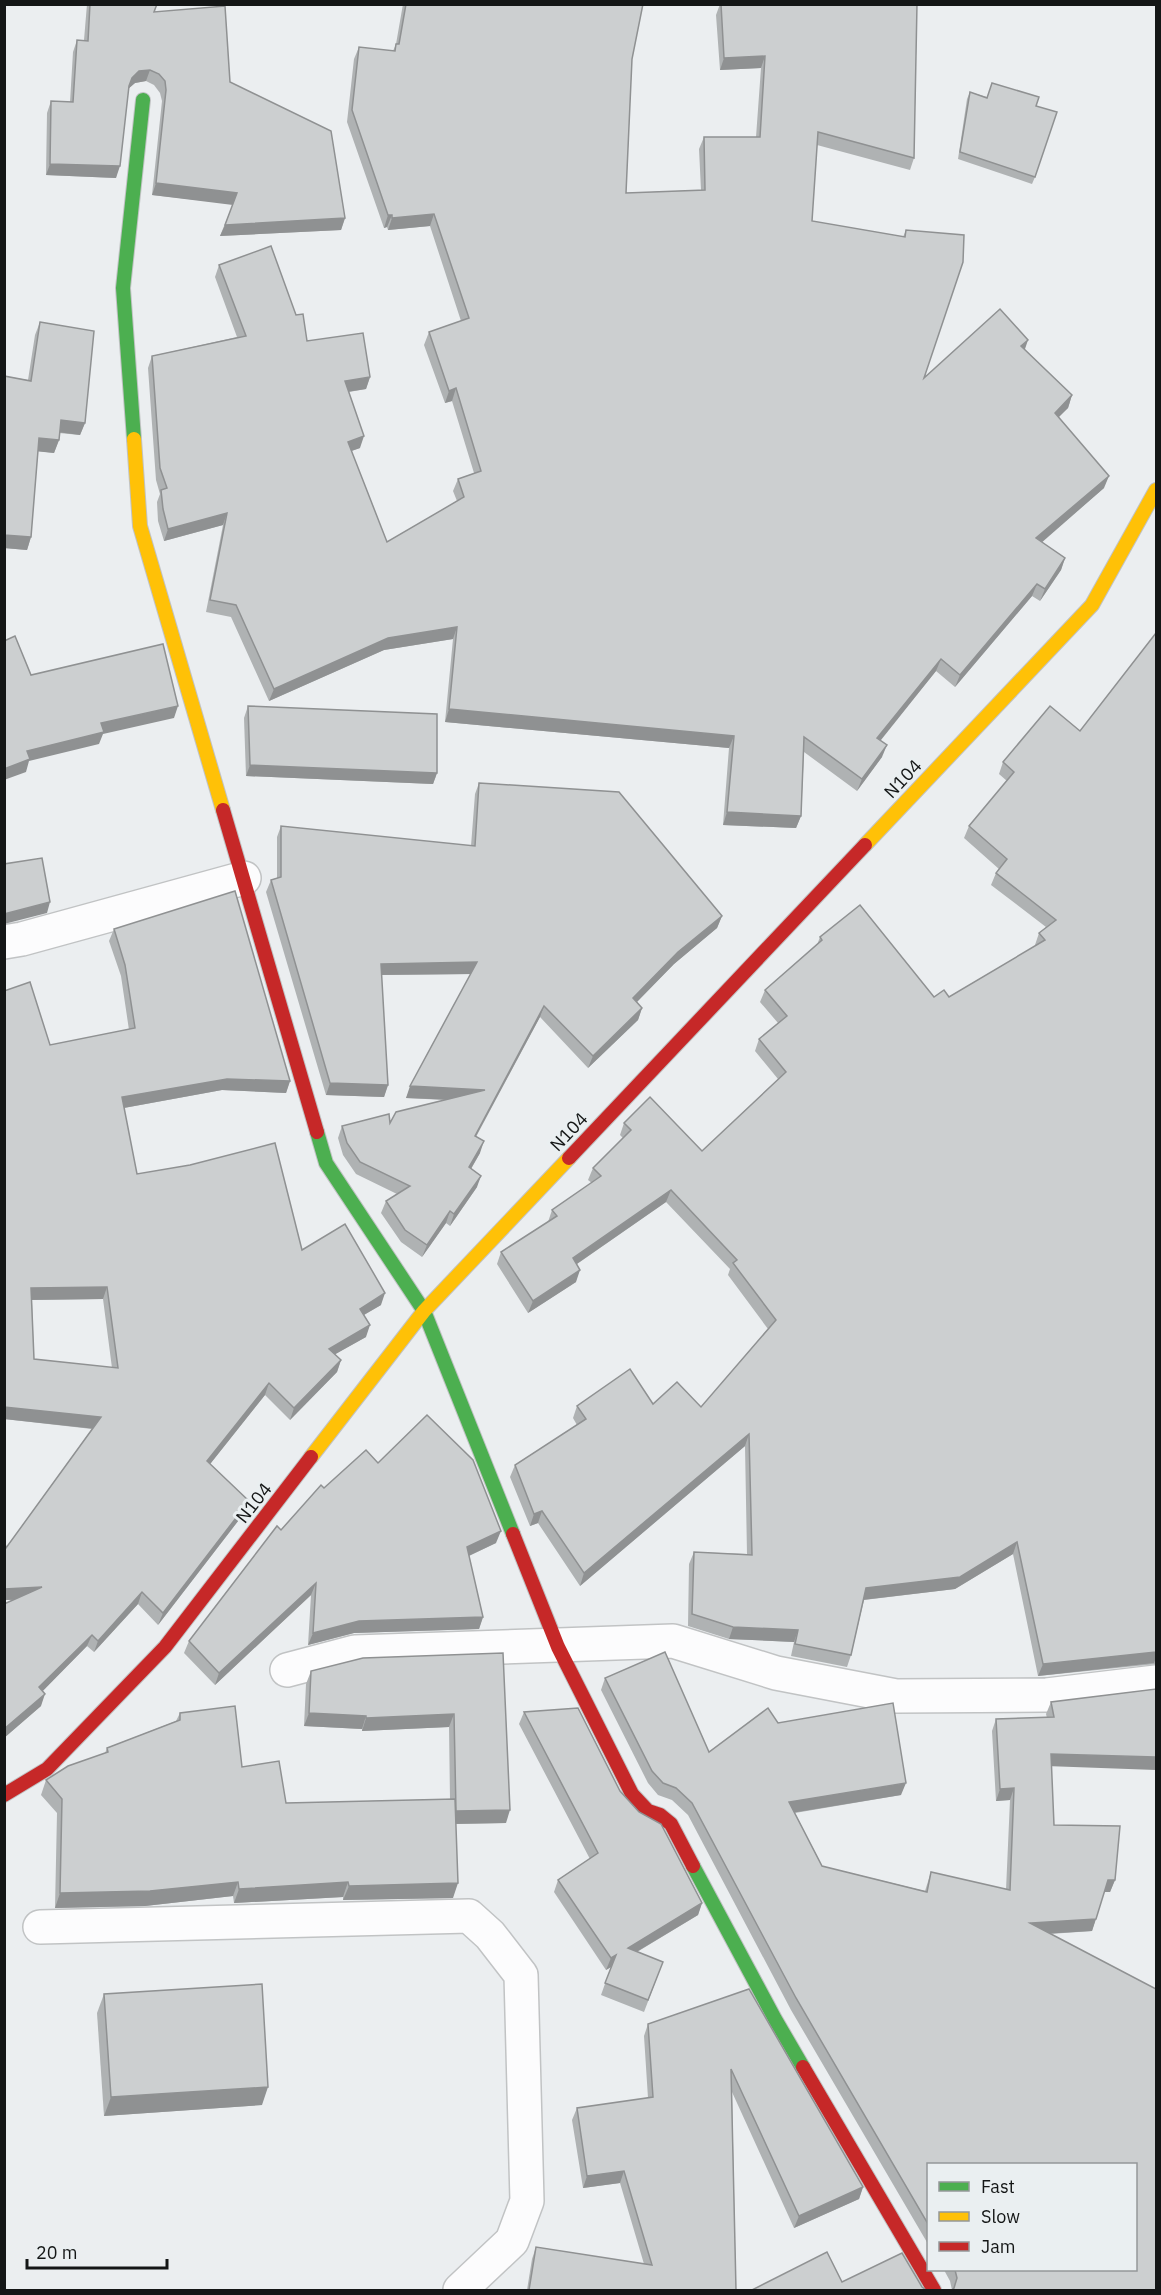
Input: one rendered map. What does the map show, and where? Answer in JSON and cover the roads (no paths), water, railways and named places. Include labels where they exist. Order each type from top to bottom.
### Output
[{"type":"street","points":[[143,100],[123,288],[140,526],[326,1163],[424,1311],[558,1647],[632,1794],[648,1811],[660,1815],[671,1824],[776,2019],[934,2290]]},
{"type":"street","name":"N104","points":[[4,1795],[47,1768],[165,1647],[424,1311],[1092,605],[1156,490]]},
{"type":"street","points":[[4,942],[244,878]]},
{"type":"street","points":[[287,1670],[355,1652],[558,1647],[674,1641],[776,1673],[896,1696],[1047,1695],[1156,1682]]},
{"type":"street","points":[[40,1927],[469,1916],[490,1935],[521,1975],[527,2201],[512,2241],[460,2290]]}]
